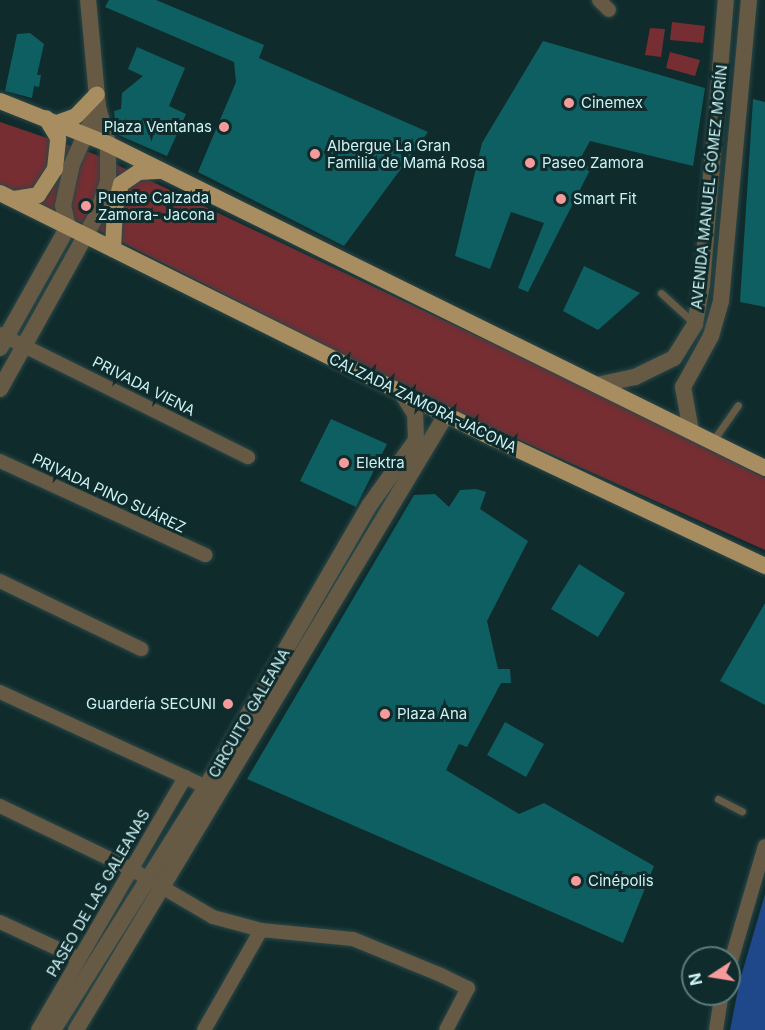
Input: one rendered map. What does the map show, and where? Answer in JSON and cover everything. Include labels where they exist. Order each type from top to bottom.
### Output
[{"type":"main road","points":[[52,120],[76,116],[97,100]]},
{"type":"main road","points":[[0,101],[108,144],[765,468]]},
{"type":"main road","points":[[7,196],[38,195],[55,169],[58,138],[52,120]]},
{"type":"main road","points":[[113,249],[115,208],[121,184],[139,172],[162,171]]},
{"type":"main road","name":"CALZADA ZAMORA-JACONA","points":[[7,196],[446,415],[765,566]]},
{"type":"street","points":[[0,389],[84,234],[97,215],[108,182],[108,144],[97,100],[88,0]]},
{"type":"street","name":"AVENIDA MANUEL GÓMEZ MORÍN","points":[[597,385],[635,377],[674,358],[695,324],[703,273],[726,0]]},
{"type":"street","name":"AVENIDA MANUEL GÓMEZ MORÍN","points":[[691,431],[683,387],[711,336],[721,301],[749,0]]},
{"type":"street","points":[[2,340],[68,227],[63,206],[75,155],[85,135],[97,100]]},
{"type":"street","name":"PRIVADA VIENA","points":[[2,340],[25,345],[248,457]]},
{"type":"street","name":"CIRCUITO GALEANA","points":[[75,1030],[163,889],[213,790],[416,440],[415,414],[401,392]]},
{"type":"street","name":"CIRCUITO GALEANA","points":[[376,511],[446,415]]},
{"type":"street","name":"PRIVADA PINO SUÁREZ","points":[[0,461],[205,555]]},
{"type":"street","points":[[0,581],[141,649]]},
{"type":"street","points":[[0,692],[213,790]]},
{"type":"street","name":"PASEO DE LAS GALEANAS","points":[[38,1030],[183,776]]},
{"type":"street","name":"CIRCUITO GALEANA","points":[[53,1030],[147,879],[213,790]]},
{"type":"street","points":[[0,806],[130,869],[213,917],[261,930],[353,939],[409,959],[468,988],[446,1030]]},
{"type":"street","points":[[735,946],[765,846]]},
{"type":"street","points":[[0,922],[78,958]]},
{"type":"street","points":[[204,1030],[261,930]]},
{"type":"street","points":[[716,1030],[720,1006]]},
{"type":"lane","points":[[662,293],[695,324]]},
{"type":"lane","points":[[712,442],[738,405]]},
{"type":"lane","points":[[718,799],[742,811]]},
{"type":"shaded area","points":[[672,22],[705,26],[703,43],[670,40]]},
{"type":"shaded area","points":[[650,28],[665,29],[661,57],[645,55]]},
{"type":"shaded area","points":[[670,52],[700,60],[695,76],[666,68]]},
{"type":"shaded area","points":[[0,122],[94,154],[591,390],[765,478],[765,550],[439,404],[100,231],[0,188]]},
{"type":"water","points":[[765,894],[765,1030],[730,1030],[735,1006],[741,1006],[741,977]]},
{"type":"building","name":"Albergue La Gran Familia de Mamá Rosa","points":[[109,0],[156,0],[264,45],[259,58],[428,132],[344,246],[198,172],[236,82],[234,62],[105,7]]},
{"type":"building","points":[[30,33],[44,44],[37,75],[41,75],[39,87],[34,86],[32,98],[5,91],[17,34]]},
{"type":"building","name":"Paseo Zamora","points":[[543,41],[705,88],[693,166],[590,141],[579,161],[591,168],[528,292],[518,288],[544,223],[511,212],[490,269],[455,256],[482,143]]},
{"type":"building","points":[[137,47],[185,68],[169,106],[186,114],[167,156],[116,134],[114,111],[121,109],[122,93],[143,76],[128,69]]},
{"type":"building","points":[[753,99],[765,102],[765,307],[740,302]]},
{"type":"building","points":[[584,266],[640,293],[598,330],[563,311]]},
{"type":"building","name":"Elektra","points":[[331,419],[387,444],[356,507],[300,481]]},
{"type":"building","name":"Plaza Ana","points":[[476,489],[486,492],[480,509],[528,541],[487,621],[498,669],[510,669],[511,683],[501,683],[467,747],[459,744],[446,770],[519,814],[544,803],[654,866],[623,943],[247,779],[414,495],[435,494],[449,507],[460,490]]},
{"type":"building","points":[[579,564],[625,593],[598,637],[551,609]]},
{"type":"building","points":[[765,603],[765,705],[720,681]]},
{"type":"building","points":[[505,722],[544,744],[526,777],[487,755]]},
{"type":"place","name":"Cinemex","points":[[569,103]]},
{"type":"place","name":"Plaza Ventanas","points":[[224,127]]},
{"type":"place","name":"Albergue La Gran Familia de Mamá Rosa","points":[[315,154]]},
{"type":"place","name":"Paseo Zamora","points":[[530,163]]},
{"type":"place","name":"Smart Fit","points":[[561,199]]},
{"type":"place","name":"Puente Calzada Zamora- Jacona","points":[[86,206]]},
{"type":"place","name":"Elektra","points":[[344,463]]},
{"type":"place","name":"Guardería SECUNI","points":[[228,704]]},
{"type":"place","name":"Plaza Ana","points":[[385,714]]},
{"type":"place","name":"Cinépolis","points":[[576,881]]}]
